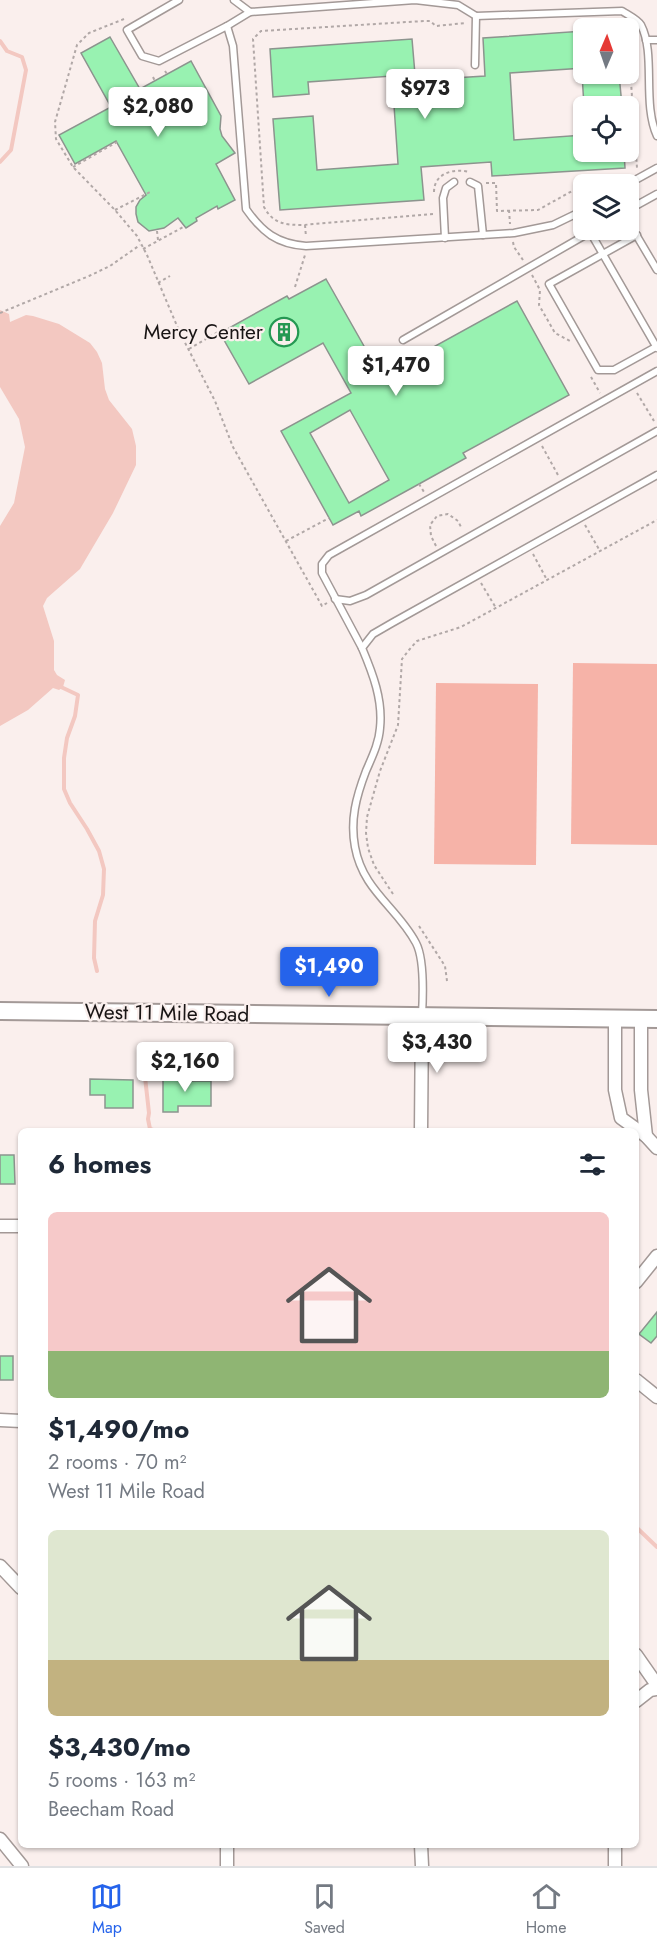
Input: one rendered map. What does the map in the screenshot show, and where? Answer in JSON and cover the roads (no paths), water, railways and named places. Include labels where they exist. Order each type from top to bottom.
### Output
[{"type":"street","name":"West 11 Mile Road","points":[[0,1011],[649,1019]]},
{"type":"street","points":[[421,1128],[422,1016]]},
{"type":"street","points":[[615,1018],[615,1090],[621,1118],[635,1128]]},
{"type":"street","points":[[646,1136],[641,1083],[649,1019]]},
{"type":"street","points":[[639,1131],[657,1148]]},
{"type":"street","points":[[0,1226],[18,1227]]},
{"type":"street","points":[[639,1278],[657,1256]]},
{"type":"street","points":[[639,1383],[657,1398]]},
{"type":"street","points":[[0,1420],[18,1420]]},
{"type":"street","points":[[0,1566],[18,1585]]},
{"type":"street","points":[[639,1660],[657,1687],[639,1699]]},
{"type":"street","points":[[0,1839],[22,1866]]},
{"type":"street","points":[[227,1848],[227,1866]]},
{"type":"street","points":[[422,1848],[422,1866]]},
{"type":"street","points":[[615,1848],[615,1866]]},
{"type":"lane","points":[[178,0],[127,30],[142,56],[159,60],[250,12],[415,0],[458,5],[476,20],[622,11],[640,23],[646,40],[651,123],[657,136]]},
{"type":"lane","points":[[234,0],[250,12]]},
{"type":"lane","points":[[475,65],[476,20]]},
{"type":"lane","points":[[227,26],[233,46],[246,209],[256,223],[270,235],[288,245],[306,246],[512,234],[553,225],[573,217]]},
{"type":"lane","points":[[646,40],[657,40]]},
{"type":"lane","points":[[639,178],[657,168]]},
{"type":"lane","points":[[445,238],[443,198],[446,188],[454,182]]},
{"type":"lane","points":[[470,182],[478,186],[483,235]]},
{"type":"lane","points":[[639,204],[657,195]]},
{"type":"lane","points":[[639,238],[657,270]]},
{"type":"lane","points":[[403,340],[574,240]]},
{"type":"lane","points":[[596,240],[603,254],[657,348],[614,370],[598,370],[549,284],[603,254],[628,240]]},
{"type":"lane","points":[[422,1016],[423,988],[417,945],[404,924],[371,886],[359,864],[355,846],[353,822],[355,803],[376,747],[380,729],[380,711],[375,679],[362,648],[322,573],[322,564],[328,555],[657,371]]},
{"type":"lane","points":[[335,599],[350,601],[366,596],[657,431]]},
{"type":"lane","points":[[362,648],[373,634],[657,475]]},
{"type":"waterway","points":[[0,41],[7,51],[22,57],[26,70],[11,150],[0,162]]},
{"type":"waterway","points":[[61,687],[78,695],[64,758],[64,789],[99,851],[104,869],[103,895],[95,921],[94,958],[97,971]]},
{"type":"waterway","points":[[142,1050],[150,1128]]},
{"type":"waterway","points":[[639,1530],[657,1547]]},
{"type":"place","name":"Mercy Center","points":[[284,332]]}]
